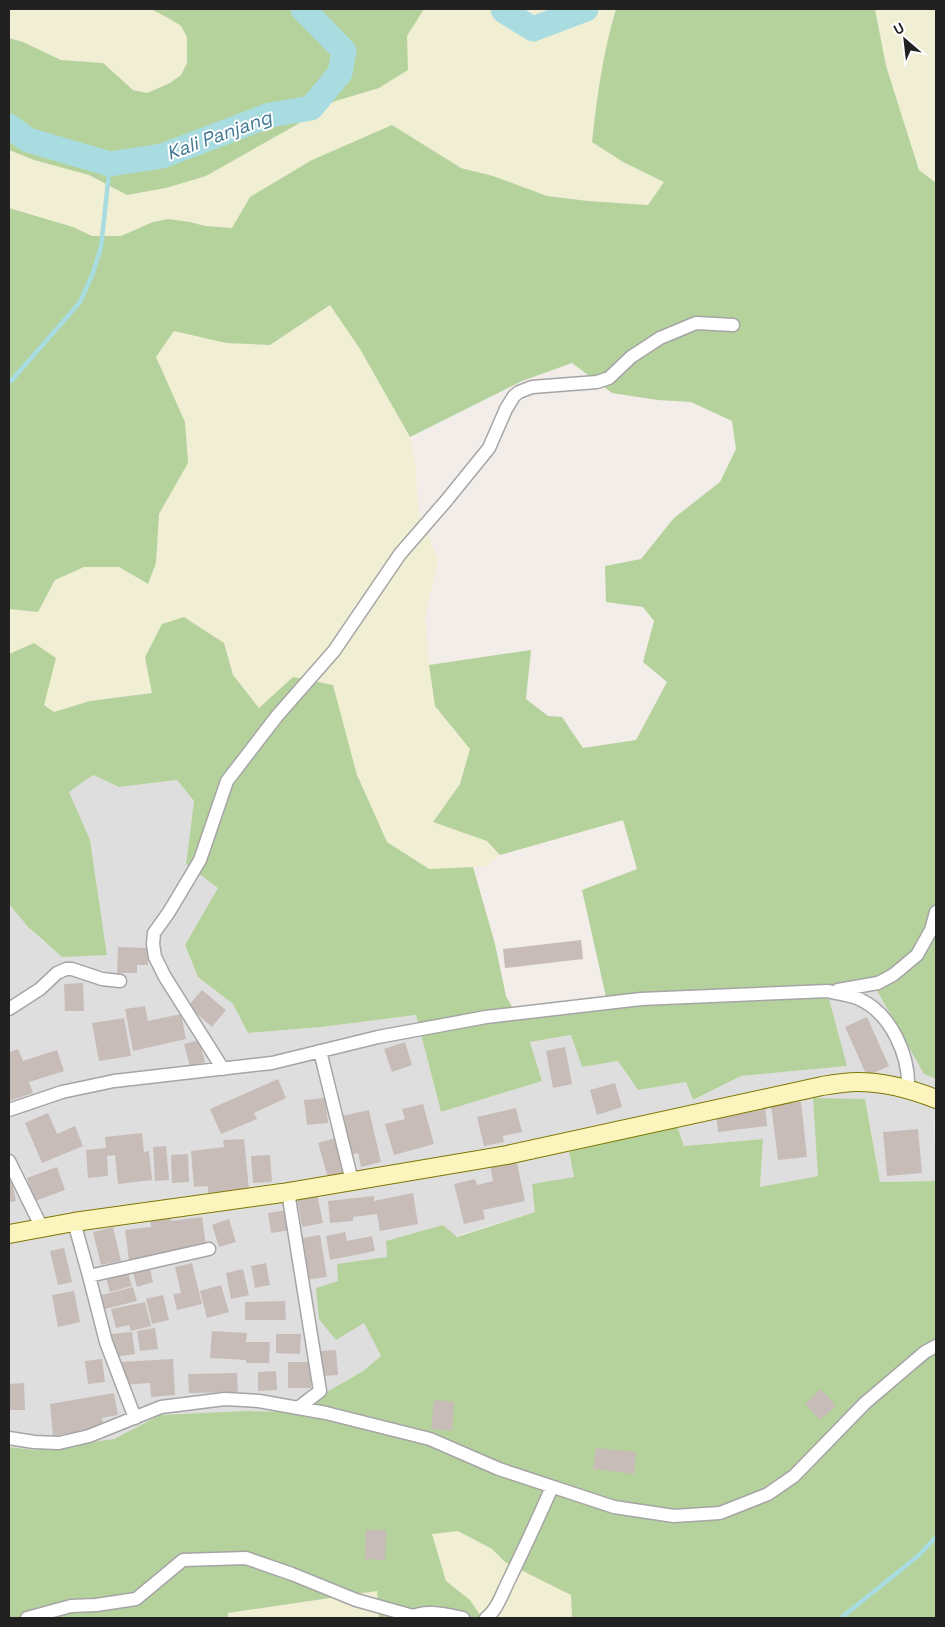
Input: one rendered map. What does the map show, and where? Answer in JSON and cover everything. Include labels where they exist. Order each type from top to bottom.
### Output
[{"type":"street","points":[[223,1069],[165,977],[155,956],[153,944],[154,933],[200,860],[227,781],[277,716],[334,651],[400,554],[489,448],[506,409],[514,396],[532,387],[596,382],[609,378],[631,357],[660,338],[696,323],[733,325]]},
{"type":"street","points":[[9,1110],[62,1092],[114,1081],[272,1062],[378,1036],[486,1017],[641,999],[858,988],[878,983],[893,974],[916,955],[931,930],[936,912]]},
{"type":"street","points":[[9,1009],[66,969],[120,982]]},
{"type":"street","points":[[828,991],[858,998],[878,1012],[893,1032],[903,1050],[908,1073],[908,1090]]},
{"type":"street","points":[[320,1051],[352,1181]]},
{"type":"street","points":[[9,1234],[74,1222],[288,1192],[507,1155],[822,1086],[856,1082],[886,1084],[936,1099]]},
{"type":"street","points":[[9,1161],[42,1228]]},
{"type":"street","points":[[288,1192],[320,1391],[298,1408]]},
{"type":"street","points":[[74,1222],[106,1342],[135,1418]]},
{"type":"street","points":[[89,1276],[209,1249]]},
{"type":"street","points":[[9,1438],[59,1443],[89,1436],[161,1407],[225,1399],[259,1401],[326,1413],[430,1439],[499,1469],[614,1507],[674,1516],[720,1513],[768,1494],[794,1476],[866,1403],[924,1352],[936,1346]]},
{"type":"street","points":[[486,1618],[492,1614],[552,1487]]},
{"type":"street","points":[[27,1618],[71,1606],[96,1605],[136,1599],[184,1560],[246,1558],[356,1600],[410,1617],[430,1612],[463,1618]]},
{"type":"shaded area","points":[[9,9],[151,9],[181,26],[187,37],[187,63],[181,75],[170,83],[147,93],[133,90],[103,63],[61,60],[23,42],[9,38]]},
{"type":"shaded area","points":[[424,9],[616,9],[598,96],[592,142],[623,162],[665,182],[649,205],[547,196],[493,176],[461,168],[392,125],[312,160],[250,197],[232,228],[205,226],[168,219],[153,222],[121,236],[92,236],[73,227],[9,208],[9,150],[34,160],[89,175],[127,195],[166,188],[206,176],[298,124],[329,103],[379,88]]},
{"type":"shaded area","points":[[875,9],[936,9],[936,183],[919,170],[886,66]]},
{"type":"shaded area","points":[[330,305],[360,349],[410,437],[416,470],[418,509],[438,560],[425,617],[435,706],[470,749],[460,784],[433,822],[488,841],[500,855],[486,866],[429,869],[387,842],[357,775],[343,722],[293,677],[259,708],[233,675],[224,643],[153,692],[90,701],[54,712],[44,705],[9,654],[9,609],[38,612],[55,580],[84,567],[119,567],[147,584],[156,563],[159,514],[188,463],[185,422],[156,357],[174,331],[226,343],[270,345]]},
{"type":"shaded area","points":[[93,775],[119,787],[177,780],[194,801],[186,864],[219,888],[185,945],[198,977],[233,1004],[248,1033],[321,1027],[416,1015],[441,1112],[542,1081],[530,1042],[571,1035],[582,1067],[618,1061],[638,1090],[686,1082],[694,1100],[741,1076],[846,1066],[829,999],[876,987],[924,1074],[936,1079],[936,1118],[934,1118],[936,1181],[880,1182],[865,1099],[818,1176],[760,1187],[763,1139],[684,1146],[677,1126],[569,1153],[574,1177],[535,1212],[387,1257],[364,1323],[381,1356],[363,1371],[292,1412],[244,1411],[160,1415],[114,1439],[34,1450],[9,1447],[9,904],[28,927],[46,944],[107,955],[90,840],[68,792]]},
{"type":"shaded area","points":[[458,1531],[492,1549],[505,1562],[571,1595],[572,1618],[482,1618],[470,1600],[446,1581],[432,1534]]},
{"type":"shaded area","points":[[378,1591],[379,1618],[228,1618],[228,1613]]},
{"type":"green space","points":[[151,9],[424,9],[407,36],[408,70],[379,88],[329,103],[298,124],[206,176],[166,188],[127,195],[89,175],[34,160],[9,150],[9,38],[23,42],[61,60],[103,63],[133,90],[147,93],[170,83],[181,75],[187,63],[187,37],[181,26]]},
{"type":"green space","points":[[616,9],[875,9],[886,66],[919,170],[936,183],[936,1079],[924,1074],[875,987],[829,999],[847,1066],[741,1076],[693,1100],[686,1082],[638,1090],[618,1061],[582,1067],[571,1035],[530,1042],[529,1039],[542,1081],[441,1112],[416,1015],[321,1027],[248,1033],[233,1004],[198,977],[185,945],[218,888],[186,864],[194,801],[177,780],[119,787],[93,775],[69,792],[90,840],[107,955],[62,957],[28,927],[9,904],[9,654],[34,643],[56,658],[44,705],[54,712],[90,701],[152,693],[145,657],[162,624],[184,617],[224,643],[233,675],[259,708],[293,677],[333,685],[357,775],[387,842],[429,869],[473,867],[495,944],[506,996],[516,1014],[606,997],[582,890],[637,869],[623,820],[500,855],[487,841],[433,822],[460,784],[470,749],[435,706],[429,665],[531,650],[526,699],[548,716],[562,717],[583,748],[636,740],[667,682],[643,662],[654,621],[643,607],[606,602],[605,566],[641,559],[674,518],[720,482],[736,449],[732,421],[691,402],[658,400],[612,393],[572,363],[522,381],[410,437],[360,349],[330,305],[270,345],[226,343],[174,331],[156,357],[185,422],[188,463],[159,514],[156,563],[148,584],[119,567],[84,567],[55,580],[38,612],[9,609],[9,208],[73,227],[92,236],[121,236],[153,222],[168,219],[205,226],[232,228],[250,197],[312,160],[392,125],[461,168],[493,176],[547,196],[648,205],[664,182],[623,162],[592,142],[601,75]]},
{"type":"green space","points":[[813,1098],[865,1099],[880,1182],[936,1181],[936,1618],[572,1618],[571,1595],[505,1562],[492,1549],[458,1531],[432,1534],[446,1581],[470,1600],[482,1618],[379,1618],[377,1591],[228,1613],[228,1618],[9,1618],[9,1447],[34,1450],[114,1439],[160,1415],[244,1411],[292,1412],[363,1371],[381,1356],[364,1323],[336,1340],[319,1319],[316,1288],[338,1281],[337,1264],[387,1257],[386,1241],[443,1225],[457,1237],[535,1212],[532,1184],[574,1177],[569,1152],[677,1126],[684,1146],[763,1139],[760,1187],[818,1176]]},
{"type":"building","points":[[581,940],[583,959],[505,968],[503,949]]},
{"type":"building","points":[[118,947],[148,948],[148,965],[137,965],[137,973],[117,973]]},
{"type":"building","points":[[83,983],[84,1011],[65,1011],[64,984]]},
{"type":"building","points":[[202,990],[226,1010],[212,1027],[188,1006]]},
{"type":"building","points":[[145,1006],[148,1021],[181,1014],[186,1039],[133,1051],[125,1009]]},
{"type":"building","points":[[867,1017],[889,1066],[867,1076],[845,1027]]},
{"type":"building","points":[[124,1018],[131,1056],[99,1061],[92,1023]]},
{"type":"building","points":[[199,1040],[205,1062],[190,1066],[184,1044]]},
{"type":"building","points":[[405,1042],[412,1065],[392,1072],[384,1049]]},
{"type":"building","points":[[565,1047],[572,1084],[553,1088],[546,1051]]},
{"type":"building","points":[[18,1049],[23,1061],[57,1050],[64,1071],[29,1082],[33,1093],[9,1101],[9,1052]]},
{"type":"building","points":[[278,1079],[286,1098],[254,1113],[257,1119],[221,1134],[210,1109]]},
{"type":"building","points":[[615,1083],[622,1107],[597,1115],[590,1090]]},
{"type":"building","points":[[325,1098],[328,1123],[307,1125],[304,1100]]},
{"type":"building","points":[[801,1102],[807,1157],[778,1160],[771,1105]]},
{"type":"building","points":[[423,1104],[434,1144],[394,1155],[385,1124],[405,1119],[402,1109]]},
{"type":"building","points":[[765,1106],[767,1126],[718,1132],[716,1112]]},
{"type":"building","points":[[516,1108],[522,1132],[503,1136],[504,1142],[484,1146],[477,1117]]},
{"type":"building","points":[[369,1110],[381,1162],[361,1167],[358,1153],[350,1155],[342,1116]]},
{"type":"building","points":[[48,1113],[57,1134],[75,1126],[83,1146],[42,1163],[25,1123]]},
{"type":"building","points":[[918,1129],[922,1173],[887,1176],[883,1132]]},
{"type":"building","points":[[142,1133],[144,1152],[149,1151],[152,1180],[118,1184],[115,1155],[107,1156],[108,1176],[88,1178],[86,1150],[106,1148],[105,1137]]},
{"type":"building","points":[[335,1138],[345,1174],[328,1178],[318,1143]]},
{"type":"building","points":[[244,1139],[249,1190],[208,1193],[208,1186],[194,1187],[191,1151],[224,1147],[223,1140]]},
{"type":"building","points":[[166,1146],[169,1180],[155,1181],[153,1147]]},
{"type":"building","points":[[188,1154],[189,1182],[172,1183],[171,1155]]},
{"type":"building","points":[[270,1155],[272,1182],[253,1183],[251,1156]]},
{"type":"building","points":[[516,1158],[525,1201],[483,1210],[485,1219],[464,1224],[454,1184],[475,1179],[477,1185],[493,1181],[490,1164]]},
{"type":"building","points":[[57,1167],[65,1190],[35,1201],[27,1178]]},
{"type":"building","points":[[9,1172],[16,1201],[9,1202]]},
{"type":"building","points":[[413,1193],[418,1224],[380,1231],[377,1214],[353,1217],[353,1221],[330,1223],[328,1201],[374,1196],[374,1201]]},
{"type":"building","points":[[317,1194],[323,1223],[302,1227],[297,1198]]},
{"type":"building","points":[[288,1210],[291,1230],[271,1233],[268,1213]]},
{"type":"building","points":[[171,1215],[171,1221],[202,1217],[206,1246],[175,1250],[175,1254],[129,1260],[125,1230],[151,1227],[150,1217]]},
{"type":"building","points":[[229,1219],[236,1242],[219,1247],[212,1225]]},
{"type":"building","points":[[113,1227],[121,1261],[101,1265],[93,1232]]},
{"type":"building","points":[[345,1232],[347,1241],[372,1236],[375,1251],[330,1260],[326,1236]]},
{"type":"building","points":[[320,1235],[327,1277],[305,1280],[296,1239]]},
{"type":"building","points":[[64,1248],[72,1282],[58,1285],[50,1251]]},
{"type":"building","points":[[192,1263],[202,1304],[177,1310],[173,1294],[181,1293],[175,1267]]},
{"type":"building","points":[[266,1263],[270,1285],[255,1288],[251,1266]]},
{"type":"building","points":[[149,1264],[153,1282],[137,1287],[132,1269]]},
{"type":"building","points":[[127,1269],[132,1286],[110,1292],[105,1275]]},
{"type":"building","points":[[243,1269],[249,1295],[231,1299],[226,1273]]},
{"type":"building","points":[[221,1285],[229,1312],[207,1318],[200,1291]]},
{"type":"building","points":[[133,1287],[137,1301],[101,1310],[98,1296]]},
{"type":"building","points":[[74,1291],[80,1322],[58,1327],[52,1295]]},
{"type":"building","points":[[163,1295],[169,1320],[152,1324],[146,1299]]},
{"type":"building","points":[[285,1301],[286,1320],[245,1320],[245,1302]]},
{"type":"building","points":[[145,1302],[151,1326],[131,1331],[129,1325],[116,1328],[111,1309]]},
{"type":"building","points":[[155,1328],[158,1349],[140,1351],[137,1331]]},
{"type":"building","points":[[212,1331],[247,1333],[246,1342],[270,1342],[269,1363],[246,1363],[246,1360],[210,1358]]},
{"type":"building","points":[[132,1332],[135,1354],[114,1357],[111,1334]]},
{"type":"building","points":[[276,1334],[301,1334],[300,1354],[276,1353]]},
{"type":"building","points":[[336,1350],[338,1375],[323,1376],[321,1351]]},
{"type":"building","points":[[102,1359],[105,1382],[88,1384],[85,1361]]},
{"type":"building","points":[[173,1359],[175,1395],[151,1397],[150,1383],[122,1385],[121,1362]]},
{"type":"building","points":[[288,1362],[310,1362],[311,1388],[288,1388]]},
{"type":"building","points":[[276,1371],[277,1390],[258,1391],[258,1372]]},
{"type":"building","points":[[237,1373],[238,1392],[189,1393],[188,1374]]},
{"type":"building","points":[[24,1383],[25,1410],[9,1410],[9,1384]]},
{"type":"building","points":[[821,1389],[836,1406],[820,1420],[805,1404]]},
{"type":"building","points":[[114,1393],[118,1415],[102,1418],[104,1427],[53,1436],[50,1404]]},
{"type":"building","points":[[434,1400],[454,1402],[452,1431],[431,1429]]},
{"type":"building","points":[[596,1448],[636,1452],[634,1474],[593,1469]]},
{"type":"building","points":[[366,1530],[386,1530],[385,1560],[365,1559]]},
{"type":"waterway","name":"Kali Panjang","points":[[9,126],[28,140],[110,164],[162,156],[270,115],[311,108],[340,73],[344,51],[303,9]]},
{"type":"waterway","name":"Kali Panjang","points":[[503,9],[533,29],[586,9]]},
{"type":"waterway","points":[[9,382],[80,302],[93,273],[101,247],[110,164]]},
{"type":"waterway","points":[[841,1618],[918,1556],[936,1537]]}]
